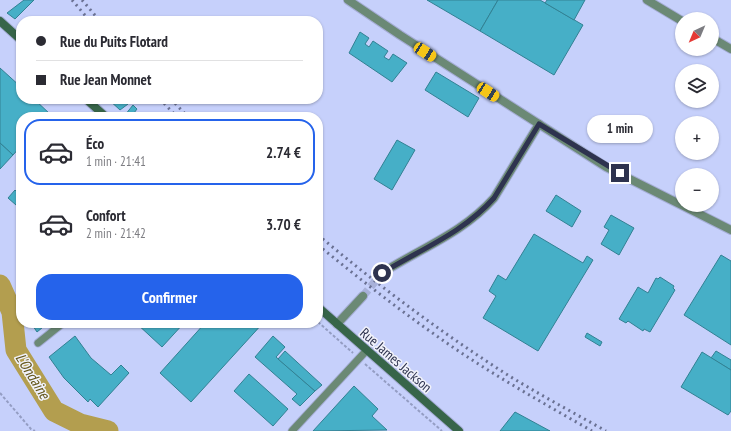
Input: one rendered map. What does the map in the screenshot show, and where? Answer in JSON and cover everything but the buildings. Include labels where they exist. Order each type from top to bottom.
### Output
[{"type":"main road","points":[[0,21],[16,35]]},
{"type":"main road","points":[[92,104],[100,112]]},
{"type":"main road","name":"Rue James Jackson","points":[[323,312],[459,431]]},
{"type":"street","points":[[348,0],[606,166],[731,230]]},
{"type":"street","points":[[646,0],[675,17]]},
{"type":"street","points":[[719,42],[731,49]]},
{"type":"street","points":[[382,273],[454,233],[485,208],[494,198],[539,124]]},
{"type":"street","points":[[337,324],[362,296]]},
{"type":"lane","points":[[38,343],[57,328]]},
{"type":"lane","points":[[292,431],[366,351]]},
{"type":"path","points":[[323,327],[442,431]]},
{"type":"path","points":[[0,393],[35,431]]},
{"type":"waterway","name":"L'Ondaine","points":[[0,285],[12,312],[16,350],[54,411],[80,424],[108,431]]},
{"type":"tunnel","points":[[363,296],[382,273]]},
{"type":"railway","points":[[72,0],[86,16]]},
{"type":"railway","points":[[82,0],[96,16]]},
{"type":"railway","points":[[165,104],[172,112]]},
{"type":"railway","points":[[176,104],[183,112]]},
{"type":"railway","points":[[323,239],[364,273],[436,327],[486,361],[546,398],[606,431]]},
{"type":"railway","points":[[323,249],[390,302],[472,360],[592,431]]},
{"type":"route","points":[[382,273],[454,233],[475,218],[494,198],[539,124],[606,166],[620,173]]}]
